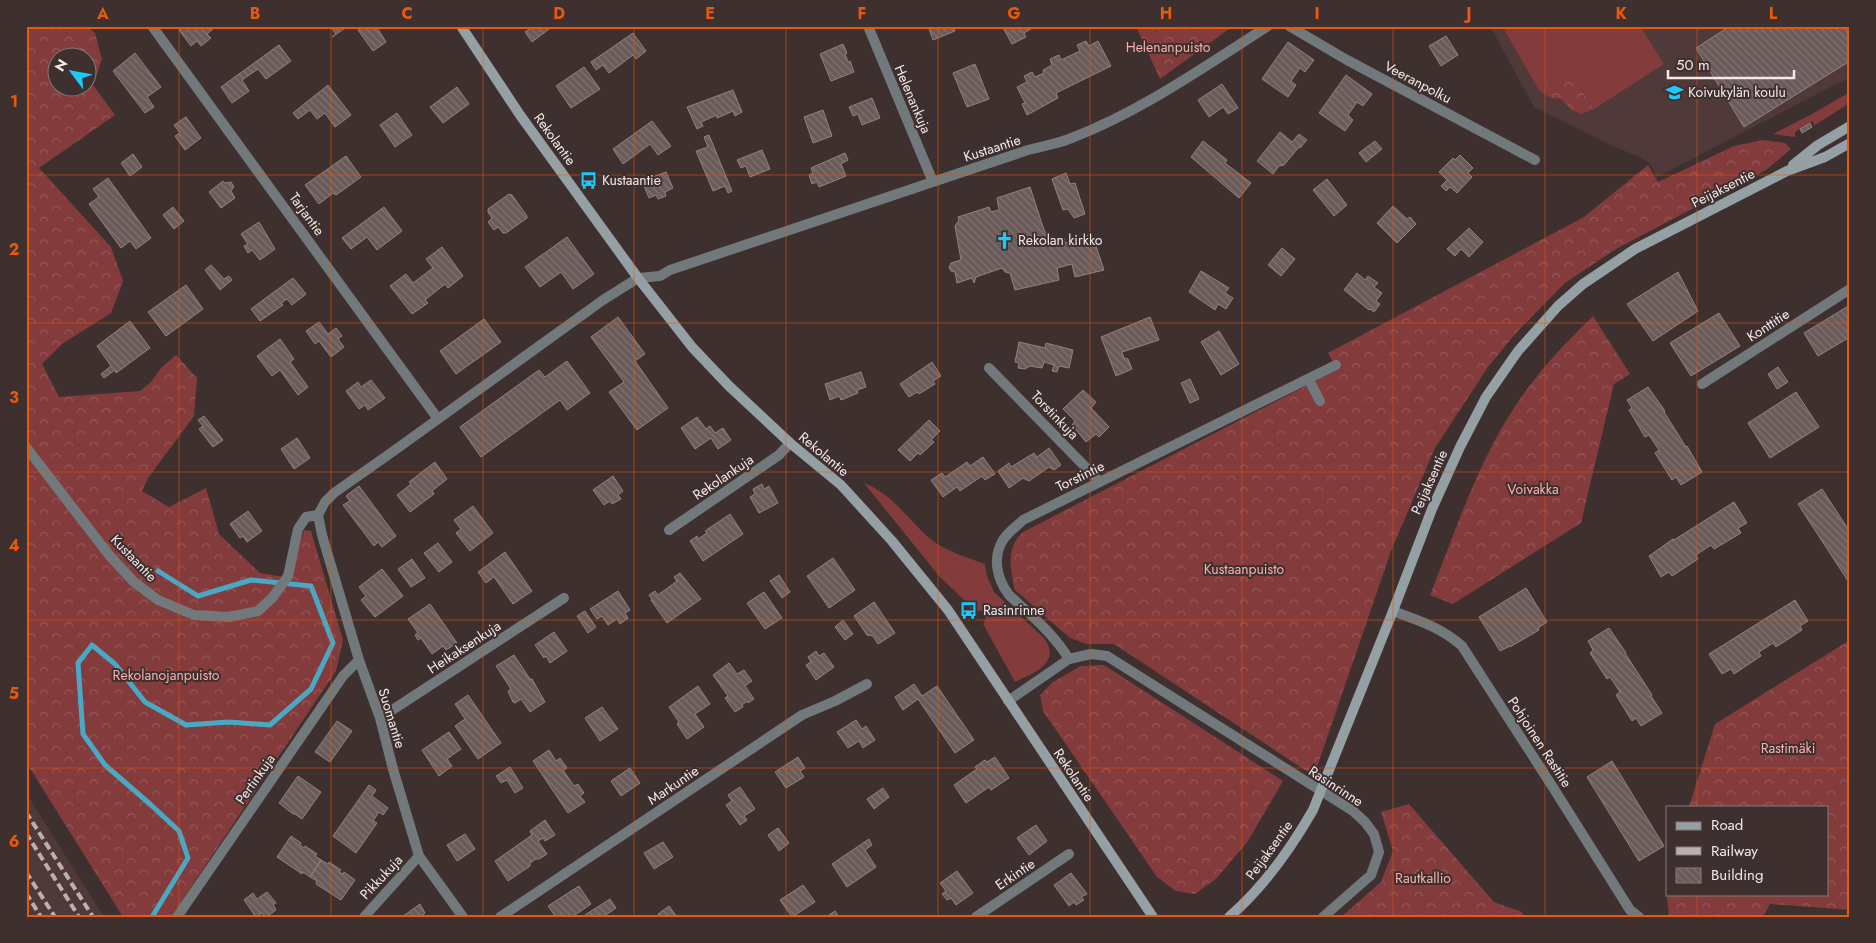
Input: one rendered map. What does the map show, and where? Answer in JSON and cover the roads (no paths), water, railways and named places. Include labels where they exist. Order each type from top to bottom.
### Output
[{"type":"main road","name":"Rekolantie","points":[[461,26],[520,115],[638,278],[692,347],[729,386],[790,442],[841,485],[892,541],[948,610],[1153,917]]},
{"type":"main road","name":"Peijaksentie","points":[[1787,171],[1818,145],[1850,126]]},
{"type":"main road","name":"Peijaksentie","points":[[1229,917],[1263,884],[1296,840],[1313,810],[1432,509],[1460,447],[1486,397],[1518,351],[1552,312],[1583,284],[1635,249],[1787,171],[1825,156],[1850,143]]},
{"type":"street","name":"Tarjantie","points":[[152,26],[438,419]]},
{"type":"street","name":"Helenankuja","points":[[868,26],[933,182]]},
{"type":"street","name":"Kustaantie","points":[[26,447],[109,555],[134,582],[158,600],[194,615],[229,617],[258,611],[273,597],[288,576],[298,529],[306,517],[318,515],[325,502],[334,493],[602,300],[638,278],[660,276],[670,270],[1028,150],[1068,139],[1119,117],[1168,89],[1268,26]]},
{"type":"street","name":"Veeranpolku","points":[[1289,26],[1347,60],[1535,160]]},
{"type":"street","name":"Konttitie","points":[[1702,384],[1850,289]]},
{"type":"street","name":"Torstintie","points":[[1069,659],[1059,642],[1009,595],[999,579],[996,560],[1004,538],[1023,520],[1336,365]]},
{"type":"street","name":"Torstinkuja","points":[[989,368],[1100,482]]},
{"type":"street","points":[[1309,380],[1320,401]]},
{"type":"street","name":"Rekolankuja","points":[[669,530],[780,455],[790,442]]},
{"type":"street","name":"Suomantie","points":[[318,515],[322,535],[360,660],[380,718],[419,856],[463,917]]},
{"type":"street","name":"Heikaksenkuja","points":[[380,718],[564,598]]},
{"type":"street","name":"Pohjoinen Rastitie","points":[[1393,611],[1438,628],[1462,646],[1630,910],[1639,917]]},
{"type":"street","name":"Rasinrinne","points":[[1008,701],[1069,659],[1091,654],[1107,656],[1353,811],[1374,834],[1379,852],[1371,875],[1323,917]]},
{"type":"street","name":"Pertinkuja","points":[[177,917],[343,676],[360,660]]},
{"type":"street","name":"Markuntie","points":[[500,917],[802,715],[835,702],[867,684]]},
{"type":"street","name":"Erkintie","points":[[976,917],[1069,854]]},
{"type":"street","name":"Pikkukuja","points":[[364,917],[419,856]]},
{"type":"waterway","points":[[152,917],[188,858],[179,831],[105,765],[83,734],[78,663],[92,645],[115,664],[145,702],[186,725],[229,722],[270,725],[311,689],[333,643],[311,586],[251,580],[198,596],[158,571]]},
{"type":"railway","points":[[26,812],[93,917]]},
{"type":"railway","points":[[26,833],[79,917]]},
{"type":"railway","points":[[26,872],[55,917]]},
{"type":"railway","points":[[26,893],[41,917]]},
{"type":"place","name":"Koivukylän koulu","points":[[1674,92]]},
{"type":"place","name":"Kustaantie","points":[[588,180]]},
{"type":"place","name":"Rekolan kirkko","points":[[1004,240]]},
{"type":"place","name":"Rasinrinne","points":[[969,610]]},
{"type":"park label","name":"Helenanpuisto","points":[[1168,47]]},
{"type":"park label","name":"Voivakka","points":[[1533,489]]},
{"type":"park label","name":"Kustaanpuisto","points":[[1244,569]]},
{"type":"park label","name":"Rekolanojanpuisto","points":[[166,675]]},
{"type":"park label","name":"Rastimäki","points":[[1788,748]]},
{"type":"park label","name":"Rautkallio","points":[[1423,878]]}]
